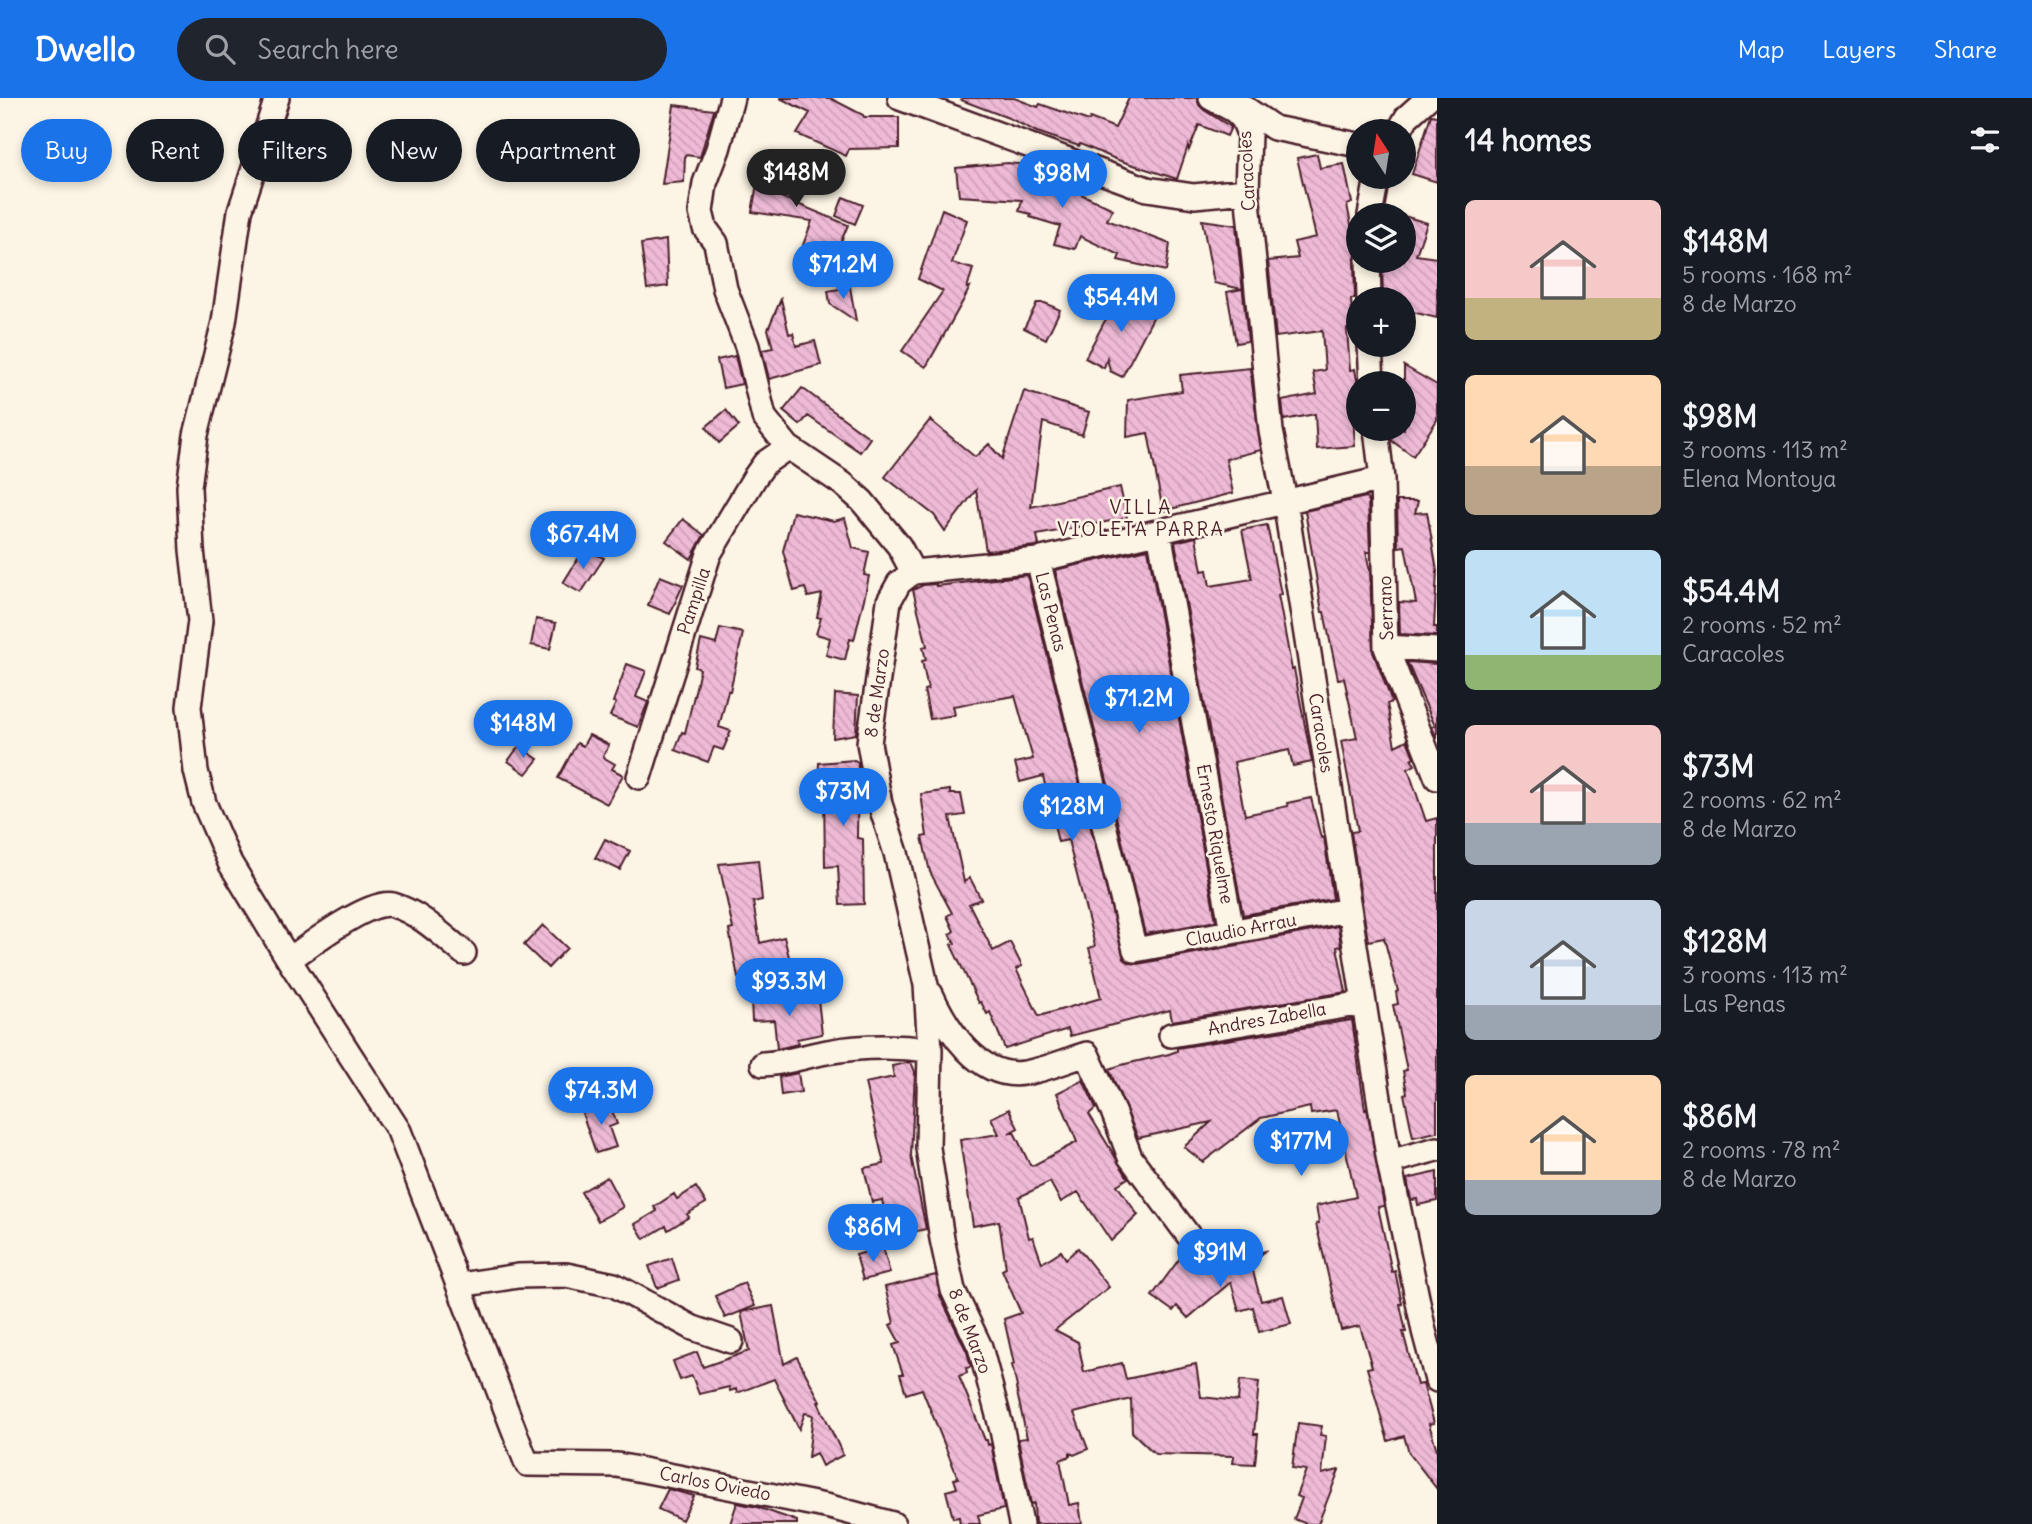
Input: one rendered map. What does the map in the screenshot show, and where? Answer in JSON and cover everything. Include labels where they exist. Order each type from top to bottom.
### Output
[{"type":"street","points":[[277,98],[240,211],[224,323],[196,435],[189,487],[192,550],[200,621],[189,707],[196,771],[204,803],[230,863],[399,1131],[460,1285],[519,1276],[566,1275],[614,1286],[693,1328],[732,1341]]},
{"type":"street","points":[[732,98],[705,183],[701,212],[705,228],[716,243],[725,289],[747,346],[764,417],[788,447],[843,484],[862,501],[899,546],[913,572],[1038,560],[1382,480]]},
{"type":"street","points":[[901,98],[1147,189],[1194,196],[1247,191]]},
{"type":"street","name":"Caracoles","points":[[1211,98],[1235,111],[1249,134],[1247,191],[1271,431],[1285,501],[1389,1162],[1424,1331],[1437,1380]]},
{"type":"street","points":[[1231,98],[1274,128],[1346,143]]},
{"type":"street","points":[[1406,119],[1428,98]]},
{"type":"street","name":"Serrano","points":[[1377,441],[1382,480],[1386,647],[1437,778]]},
{"type":"street","name":"Pampilla","points":[[639,777],[709,554],[765,463],[788,447]]},
{"type":"street","name":"Ernesto Riquelme","points":[[1159,531],[1232,931]]},
{"type":"street","name":"Las Penas","points":[[1038,560],[1135,950]]},
{"type":"street","name":"8 de Marzo","points":[[913,572],[899,583],[889,601],[869,743],[880,804],[896,853],[926,985],[930,1050],[928,1148],[942,1239],[953,1290],[980,1347],[1002,1430],[1021,1524]]},
{"type":"street","points":[[1386,647],[1437,650]]},
{"type":"street","points":[[289,960],[358,915],[389,904],[415,914],[464,953]]},
{"type":"street","name":"Claudio Arrau","points":[[1135,950],[1348,910]]},
{"type":"street","points":[[926,985],[943,1019],[963,1045],[988,1067],[1009,1073],[1025,1073],[1087,1054],[1130,1157],[1194,1243]]},
{"type":"street","name":"Andres Zabella","points":[[1171,1035],[1363,1003]]},
{"type":"street","points":[[763,1064],[786,1063],[827,1052],[903,1047],[930,1050]]},
{"type":"street","points":[[1389,1162],[1437,1149]]},
{"type":"street","name":"Carlos Oviedo","points":[[460,1285],[527,1464],[617,1465],[830,1507],[893,1524]]},
{"type":"building","points":[[780,98],[830,98],[864,117],[899,117],[899,148],[849,149],[846,156],[797,134],[810,113]]},
{"type":"building","points":[[1014,98],[1089,121],[1090,118],[1115,128],[1129,98],[1197,98],[1204,110],[1231,127],[1227,136],[1199,125],[1189,150],[1188,146],[1177,179],[1118,160],[1080,144],[1079,146],[1037,132],[961,100]]},
{"type":"building","points":[[674,105],[714,110],[700,157],[685,155],[684,182],[662,184]]},
{"type":"building","points":[[1431,115],[1437,116],[1437,182],[1416,175],[1416,162]]},
{"type":"building","points":[[1317,154],[1320,168],[1344,164],[1346,189],[1349,189],[1352,203],[1346,203],[1346,273],[1354,273],[1355,287],[1346,287],[1346,357],[1349,357],[1350,370],[1355,371],[1346,371],[1346,441],[1355,441],[1355,446],[1317,449],[1315,414],[1284,420],[1282,401],[1317,394],[1313,372],[1325,370],[1322,331],[1276,337],[1268,261],[1298,258],[1294,242],[1316,237],[1297,158]]},
{"type":"building","points":[[782,157],[799,166],[781,197],[848,225],[834,258],[803,245],[812,221],[752,212],[760,167],[773,172]]},
{"type":"building","points":[[1008,163],[1046,167],[1070,176],[1066,187],[1113,209],[1107,220],[1170,244],[1166,271],[1118,260],[1120,255],[1080,236],[1075,249],[1054,244],[1060,226],[1019,211],[1022,200],[959,196],[956,168]]},
{"type":"building","points":[[843,197],[863,205],[855,224],[836,216]]},
{"type":"building","points":[[942,209],[967,220],[952,263],[973,269],[967,288],[970,287],[926,367],[902,351],[943,291],[918,279]]},
{"type":"building","points":[[1202,220],[1236,225],[1248,341],[1236,343],[1227,292],[1242,289],[1214,283]]},
{"type":"building","points":[[1416,220],[1427,223],[1416,255]]},
{"type":"building","points":[[666,240],[668,286],[647,289],[641,244]]},
{"type":"building","points":[[1416,255],[1437,258],[1437,318],[1416,313],[1416,287],[1383,287],[1382,273],[1416,273]]},
{"type":"building","points":[[850,287],[856,321],[830,304],[828,291]]},
{"type":"building","points":[[1112,296],[1158,308],[1122,377],[1110,371],[1107,358],[1104,368],[1085,358],[1107,317]]},
{"type":"building","points":[[781,299],[789,334],[793,333],[796,346],[815,341],[821,365],[769,379],[762,350],[773,348],[768,329]]},
{"type":"building","points":[[1037,303],[1045,303],[1060,310],[1046,339],[1024,328]]},
{"type":"building","points":[[735,356],[742,384],[723,388],[717,360]]},
{"type":"building","points":[[1250,368],[1261,450],[1226,459],[1233,493],[1163,511],[1148,433],[1127,437],[1128,400],[1182,391],[1180,375]]},
{"type":"building","points":[[1416,373],[1437,385],[1437,420],[1413,456],[1392,441],[1416,441]]},
{"type":"building","points":[[802,388],[870,438],[860,452],[808,416],[800,425],[783,411]]},
{"type":"building","points":[[1024,391],[1089,412],[1082,435],[1043,422],[1031,507],[1120,487],[1127,518],[1037,535],[1039,545],[1036,546],[986,551],[976,490],[945,531],[934,515],[885,477],[930,420],[975,457],[989,444],[1002,459]]},
{"type":"building","points":[[726,410],[739,426],[719,443],[706,427]]},
{"type":"building","points":[[1366,497],[1370,552],[1366,552],[1370,572],[1373,652],[1392,702],[1387,704],[1395,746],[1407,740],[1415,765],[1408,769],[1426,821],[1437,818],[1437,1132],[1413,1137],[1404,1094],[1407,1093],[1403,1071],[1407,1070],[1393,1005],[1398,1004],[1398,991],[1384,938],[1368,941],[1351,832],[1358,831],[1341,741],[1357,738],[1344,678],[1338,679],[1322,612],[1305,511]]},
{"type":"building","points":[[1397,501],[1418,501],[1415,513],[1427,512],[1437,571],[1434,627],[1437,627],[1437,636],[1400,634],[1399,602],[1416,603],[1405,546],[1398,547]]},
{"type":"building","points":[[793,512],[834,521],[845,518],[853,548],[869,552],[864,575],[869,576],[865,595],[854,640],[850,639],[845,660],[826,655],[830,638],[816,634],[821,618],[817,617],[822,594],[808,597],[805,588],[794,591],[783,551]]},
{"type":"building","points":[[683,519],[704,535],[691,559],[666,541]]},
{"type":"building","points":[[1267,525],[1292,670],[1294,669],[1312,762],[1293,766],[1289,750],[1234,762],[1245,815],[1311,798],[1321,838],[1324,837],[1333,899],[1243,915],[1175,542],[1196,537],[1202,571],[1207,570],[1210,586],[1252,579],[1242,530]]},
{"type":"building","points":[[584,549],[604,558],[581,593],[563,583]]},
{"type":"building","points":[[1148,549],[1216,921],[1145,934],[1055,570]]},
{"type":"building","points":[[1027,575],[1124,959],[1138,964],[1338,926],[1341,946],[1337,947],[1346,992],[1172,1021],[1170,1010],[1070,1036],[1068,1029],[1005,1049],[990,1012],[987,1014],[981,1002],[979,1003],[951,945],[955,943],[950,934],[954,931],[947,916],[952,913],[930,872],[922,837],[927,836],[921,794],[950,790],[950,794],[961,794],[965,815],[950,817],[964,882],[970,878],[981,899],[969,904],[993,951],[1010,942],[1022,966],[1016,969],[1039,1016],[1101,998],[1089,948],[1095,946],[1068,840],[1058,842],[1043,776],[1020,782],[1015,763],[1033,759],[1015,696],[953,706],[955,715],[930,719],[924,690],[928,689],[922,661],[926,660],[923,647],[927,646],[913,590],[923,585],[936,586]]},
{"type":"building","points":[[660,576],[683,585],[670,614],[648,605]]},
{"type":"building","points":[[536,619],[556,623],[550,649],[531,645]]},
{"type":"building","points":[[720,628],[743,633],[719,727],[731,731],[723,750],[714,747],[708,762],[675,750],[682,732],[685,733],[697,683],[700,669],[695,667],[701,640],[716,644]]},
{"type":"building","points":[[1407,662],[1437,664],[1437,739],[1432,727],[1435,726]]},
{"type":"building","points":[[627,664],[646,671],[636,697],[648,702],[638,727],[610,716]]},
{"type":"building","points":[[835,694],[858,696],[856,734],[833,738]]},
{"type":"building","points":[[589,735],[609,745],[603,757],[615,764],[612,769],[623,775],[607,804],[558,778],[577,743],[583,746]]},
{"type":"building","points":[[519,746],[538,759],[526,774],[508,761]]},
{"type":"building","points":[[854,760],[858,762],[857,838],[863,839],[864,904],[840,905],[838,866],[825,867],[824,789],[818,788],[819,763]]},
{"type":"building","points":[[605,839],[630,851],[620,870],[595,858]]},
{"type":"building","points":[[758,860],[762,900],[753,902],[760,943],[784,937],[791,965],[738,978],[729,930],[733,929],[719,864]]},
{"type":"building","points":[[543,925],[567,948],[548,968],[524,945]]},
{"type":"building","points":[[751,999],[818,999],[822,1034],[797,1039],[798,1044],[777,1049],[774,1020],[752,1021]]},
{"type":"building","points":[[1352,1020],[1365,1110],[1367,1109],[1384,1206],[1378,1207],[1402,1304],[1406,1332],[1403,1332],[1417,1385],[1423,1384],[1434,1423],[1429,1424],[1437,1450],[1437,1489],[1409,1453],[1404,1436],[1388,1441],[1367,1368],[1372,1367],[1360,1326],[1341,1330],[1316,1224],[1319,1223],[1316,1206],[1356,1197],[1337,1110],[1311,1114],[1310,1107],[1261,1118],[1203,1162],[1184,1147],[1211,1122],[1138,1138],[1109,1069],[1169,1054],[1177,1051],[1177,1048]]},
{"type":"building","points":[[911,1062],[915,1072],[911,1156],[926,1229],[890,1237],[882,1200],[872,1202],[864,1168],[884,1164],[865,1083],[894,1077],[892,1066]]},
{"type":"building","points":[[798,1073],[801,1092],[781,1095],[779,1077]]},
{"type":"building","points":[[1083,1080],[1096,1108],[1089,1114],[1128,1178],[1117,1185],[1138,1215],[1111,1241],[1078,1192],[1061,1202],[1050,1182],[1019,1197],[1029,1238],[1033,1237],[1042,1263],[1061,1251],[1066,1259],[1078,1248],[1109,1287],[1055,1330],[1078,1342],[1084,1372],[1122,1363],[1126,1379],[1196,1364],[1201,1397],[1238,1401],[1240,1380],[1259,1382],[1254,1434],[1258,1434],[1255,1464],[1233,1463],[1234,1456],[1155,1454],[1132,1432],[1131,1399],[1074,1413],[1088,1449],[1074,1455],[1070,1453],[1070,1456],[1060,1460],[1069,1505],[1079,1503],[1082,1524],[1035,1524],[1034,1503],[1031,1504],[1018,1439],[1027,1438],[1004,1319],[1021,1313],[1002,1270],[1006,1268],[999,1221],[973,1226],[960,1140],[999,1134],[991,1118],[1009,1109],[1018,1128],[1009,1133],[1014,1132],[1030,1165],[1034,1165],[1077,1142],[1057,1093]]},
{"type":"building","points":[[609,1103],[617,1124],[609,1127],[616,1147],[596,1153],[582,1113]]},
{"type":"building","points":[[1437,1172],[1437,1201],[1418,1205],[1417,1199],[1411,1200],[1407,1179]]},
{"type":"building","points":[[607,1177],[623,1207],[598,1221],[581,1192]]},
{"type":"building","points":[[696,1187],[706,1203],[668,1230],[666,1226],[644,1239],[635,1224],[657,1211],[654,1207],[674,1194],[677,1199]]},
{"type":"building","points":[[883,1247],[890,1273],[863,1280],[856,1255]]},
{"type":"building","points":[[1265,1251],[1251,1264],[1261,1301],[1283,1296],[1291,1324],[1259,1332],[1253,1307],[1239,1311],[1231,1282],[1188,1318],[1177,1306],[1173,1311],[1152,1296],[1183,1254],[1208,1269],[1213,1263]]},
{"type":"building","points":[[672,1258],[679,1280],[657,1288],[649,1266]]},
{"type":"building","points":[[936,1275],[940,1296],[967,1352],[971,1367],[966,1368],[967,1373],[959,1376],[985,1440],[988,1445],[991,1444],[1004,1509],[978,1515],[980,1524],[960,1524],[959,1517],[953,1518],[946,1491],[957,1488],[954,1479],[958,1478],[922,1389],[906,1394],[900,1374],[903,1374],[893,1345],[900,1343],[890,1325],[894,1323],[885,1287]]},
{"type":"building","points":[[744,1283],[755,1306],[725,1318],[715,1296]]},
{"type":"building","points":[[773,1306],[784,1364],[797,1357],[820,1401],[818,1402],[843,1455],[822,1466],[816,1453],[808,1457],[813,1415],[805,1413],[799,1429],[774,1379],[737,1393],[736,1389],[730,1391],[729,1387],[699,1394],[692,1376],[680,1380],[673,1361],[697,1352],[703,1367],[749,1351],[741,1312]]},
{"type":"building","points":[[1298,1423],[1322,1426],[1320,1435],[1326,1436],[1322,1474],[1339,1470],[1318,1524],[1307,1524],[1294,1519],[1302,1498],[1296,1496],[1306,1470],[1292,1468]]},
{"type":"building","points":[[668,1489],[694,1496],[682,1520],[658,1509]]},
{"type":"building","points":[[737,1503],[797,1521],[797,1524],[730,1524]]},
{"type":"district","name":"VILLA VIOLETA PARRA","points":[[1141,518]]}]
